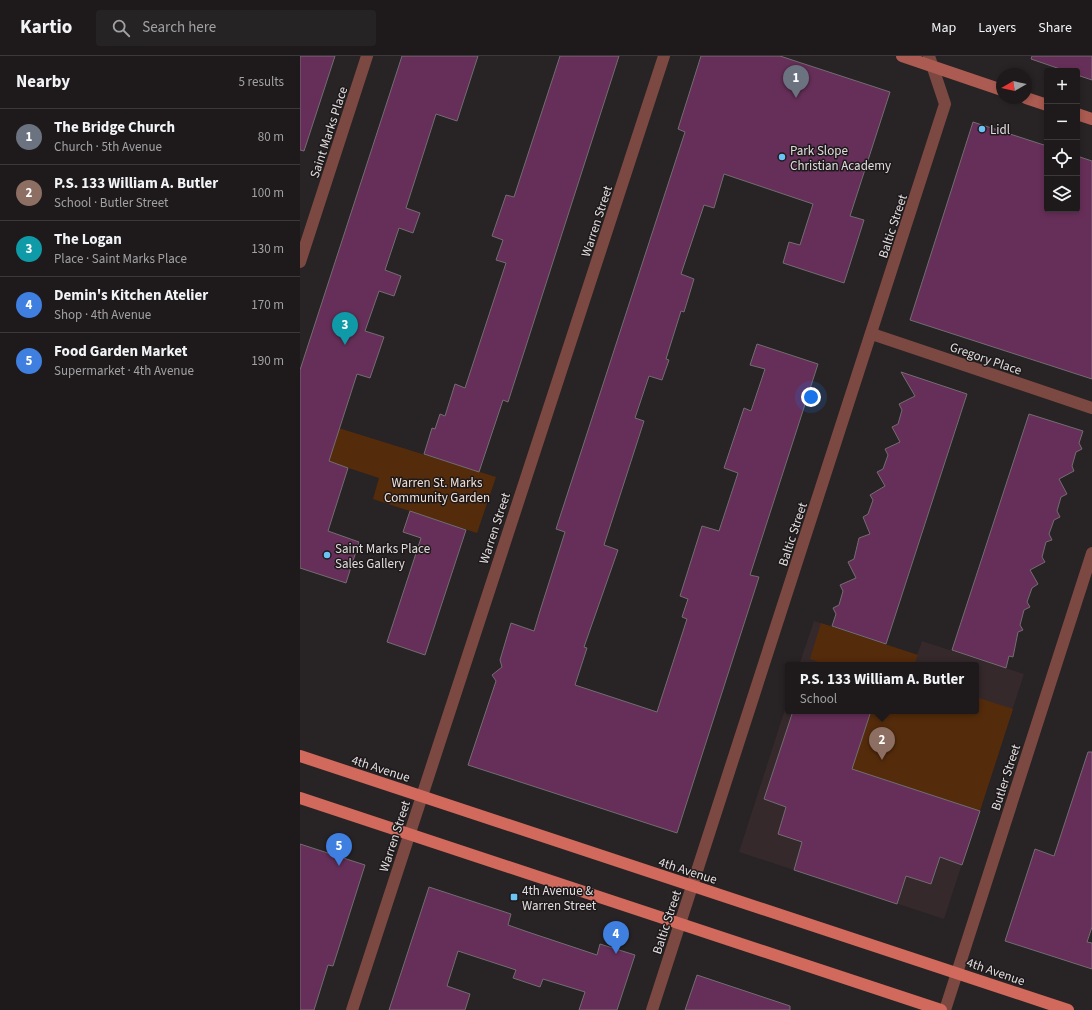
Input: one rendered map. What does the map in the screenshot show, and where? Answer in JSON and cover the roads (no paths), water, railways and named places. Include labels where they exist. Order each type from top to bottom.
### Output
[{"type":"main road","name":"4th Avenue","points":[[300,756],[1068,1010]]},
{"type":"main road","points":[[300,798],[941,1010]]},
{"type":"street","name":"Saint Marks Place","points":[[300,262],[367,56]]},
{"type":"street","name":"Warren Street","points":[[352,1010],[664,56]]},
{"type":"street","points":[[902,56],[931,61],[996,88]]},
{"type":"street","name":"Baltic Street","points":[[652,1010],[872,334],[945,104],[931,61]]},
{"type":"street","points":[[1032,100],[1044,103]]},
{"type":"street","points":[[1080,115],[1092,119]]},
{"type":"street","name":"Gregory Place","points":[[872,334],[1092,408]]},
{"type":"street","name":"Butler Street","points":[[945,1010],[1092,552]]},
{"type":"place","name":"The Bridge Church","points":[[796,98]]},
{"type":"place","name":"Lidl","points":[[982,129]]},
{"type":"place","name":"Park Slope Christian Academy","points":[[782,157]]},
{"type":"place","name":"The Logan","points":[[345,345]]},
{"type":"place","name":"Saint Marks Place Sales Gallery","points":[[327,555]]},
{"type":"place","name":"P.S. 133 William A. Butler","points":[[882,760]]},
{"type":"place","name":"Food Garden Market","points":[[339,866]]},
{"type":"place","name":"4th Avenue & Warren Street","points":[[514,897]]},
{"type":"place","name":"Demin's Kitchen Atelier","points":[[616,954]]},
{"type":"park label","name":"Warren St. Marks Community Garden","points":[[437,490]]}]
